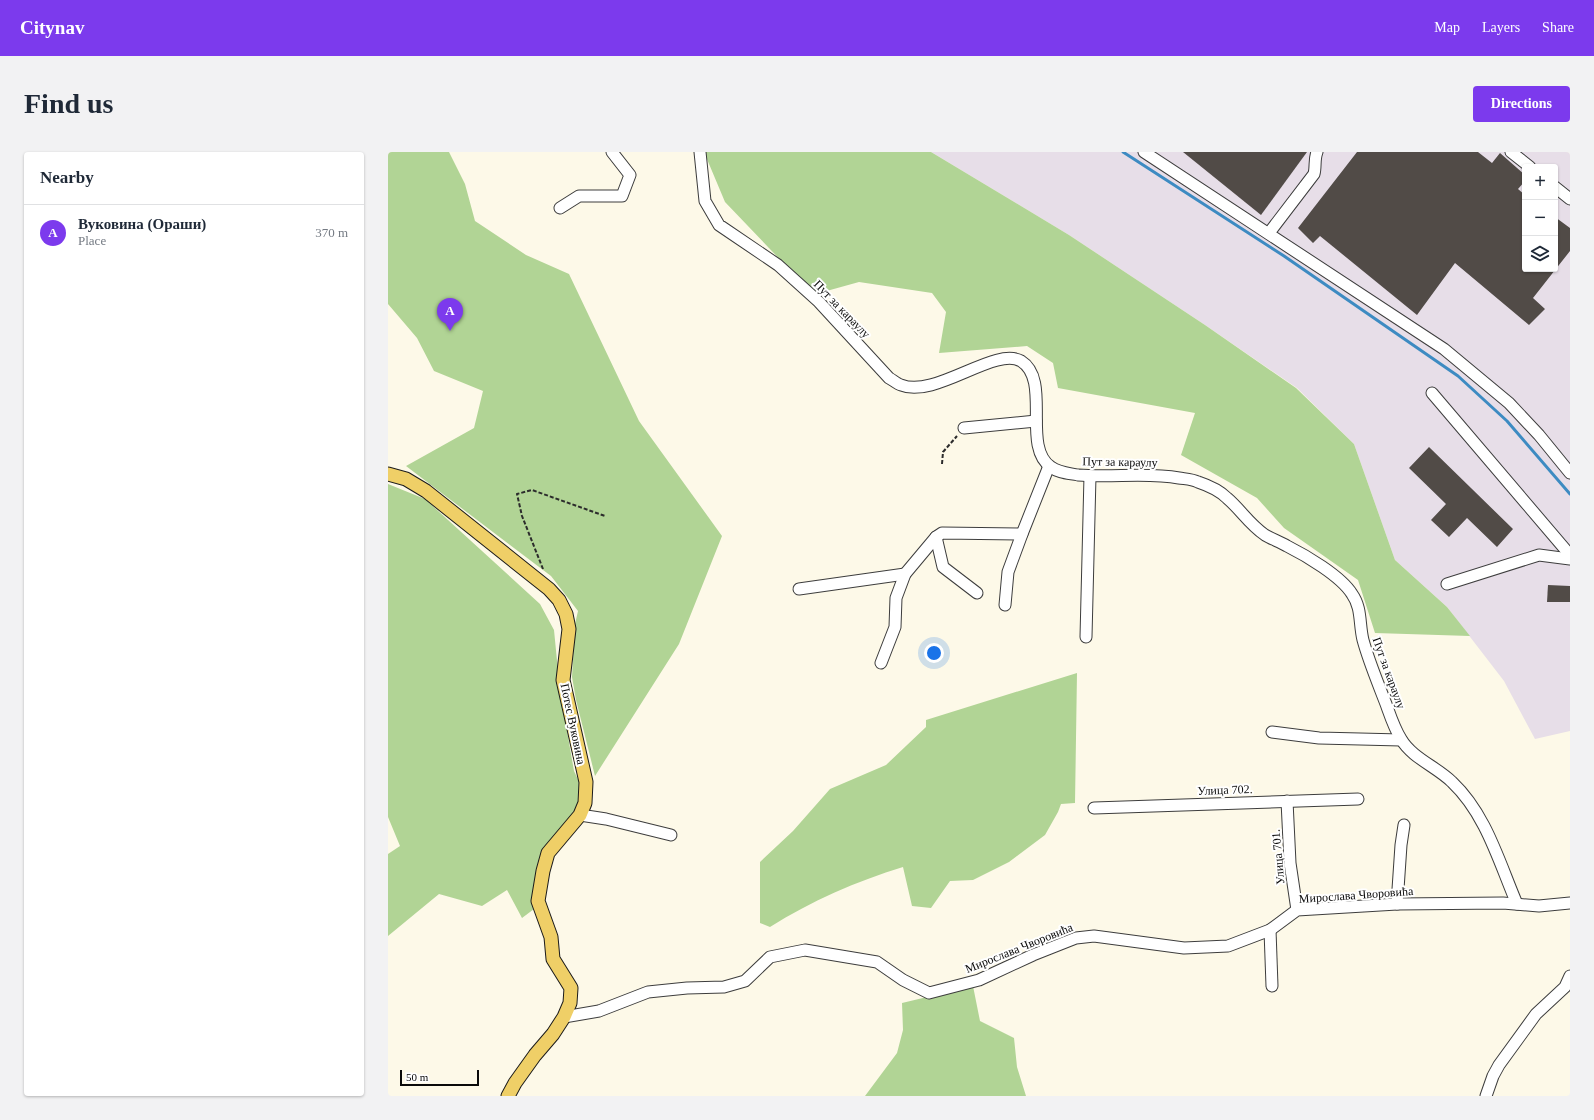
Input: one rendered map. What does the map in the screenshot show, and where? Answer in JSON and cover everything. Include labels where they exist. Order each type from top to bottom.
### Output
[{"type":"main road","name":"Потес Вуковина","points":[[388,474],[406,479],[426,492],[549,589],[559,600],[566,614],[569,629],[563,680],[586,782],[585,803],[580,816],[548,853],[542,871],[538,901],[551,937],[552,959],[571,988],[570,1003],[564,1017],[553,1034],[535,1055],[515,1083],[508,1096]]},
{"type":"street","points":[[560,208],[579,196],[622,196],[630,175],[612,152]]},
{"type":"street","name":"Пут за караулу","points":[[700,152],[705,200],[719,226],[778,265],[819,302],[889,378],[902,386],[918,388],[931,386],[992,362],[1010,358],[1018,359],[1031,369],[1033,374],[1035,383],[1036,421],[1040,450],[1048,466],[1060,473],[1090,476],[1154,475],[1197,481],[1226,497],[1247,520],[1266,536],[1289,547],[1332,574],[1352,593],[1360,610],[1362,637],[1395,729],[1401,740],[1407,748],[1451,781],[1473,805],[1483,824],[1517,904]]},
{"type":"street","points":[[1144,152],[1159,156],[1269,233],[1444,348],[1509,403],[1539,435],[1570,473]]},
{"type":"street","points":[[1269,233],[1314,174],[1316,166],[1315,156],[1317,152]]},
{"type":"street","points":[[1511,152],[1526,164]]},
{"type":"street","points":[[1558,189],[1570,199]]},
{"type":"street","points":[[1432,393],[1570,555]]},
{"type":"street","points":[[964,428],[1036,421]]},
{"type":"street","points":[[1004,605],[1008,572],[1048,466]]},
{"type":"street","points":[[1086,637],[1090,476]]},
{"type":"street","points":[[881,663],[895,627],[896,598],[905,574],[936,536],[942,533],[1022,534]]},
{"type":"street","points":[[936,536],[943,568],[977,593]]},
{"type":"street","points":[[1447,584],[1540,555],[1570,559]]},
{"type":"street","points":[[799,589],[905,574]]},
{"type":"street","points":[[1272,732],[1319,738],[1401,740]]},
{"type":"street","name":"Улица 702.","points":[[1094,808],[1358,799]]},
{"type":"street","name":"Улица 701.","points":[[1287,801],[1290,863],[1297,910]]},
{"type":"street","points":[[580,816],[606,819],[670,835]]},
{"type":"street","points":[[1397,904],[1401,845],[1404,825]]},
{"type":"street","name":"Мирослава Чворовића","points":[[564,1017],[599,1011],[648,992],[687,988],[724,987],[745,981],[770,957],[805,950],[877,962],[903,980],[930,993],[979,980],[1033,955],[1076,938],[1094,936],[1184,948],[1228,946],[1270,930],[1297,910],[1397,904],[1517,904],[1539,906],[1570,903]]},
{"type":"street","points":[[1270,930],[1272,986]]},
{"type":"street","points":[[1486,1096],[1493,1076],[1499,1065],[1536,1014],[1565,987],[1570,976]]},
{"type":"path","points":[[942,464],[943,452],[964,428]]},
{"type":"path","points":[[549,589],[522,516],[517,494],[532,490],[605,516]]},
{"type":"shaded area","points":[[931,152],[1570,152],[1570,731],[1535,739],[1504,681],[1447,607],[1395,560],[1354,444],[1297,388],[1069,235]]},
{"type":"green space","points":[[388,152],[449,152],[465,184],[475,221],[526,255],[569,274],[639,421],[722,536],[679,644],[595,776],[576,700],[572,677],[575,624],[578,611],[551,576],[406,466],[474,428],[483,391],[434,371],[417,338],[388,304]]},
{"type":"green space","points":[[704,152],[931,152],[1069,235],[1205,325],[1296,388],[1354,444],[1395,560],[1447,607],[1470,636],[1375,633],[1358,580],[1284,528],[1257,498],[1181,455],[1195,413],[1058,388],[1053,363],[1027,346],[939,353],[946,312],[932,293],[859,282],[823,292],[812,293],[725,202]]},
{"type":"green space","points":[[388,484],[425,499],[540,604],[554,630],[560,691],[574,771],[588,800],[537,871],[534,909],[522,918],[507,890],[482,906],[439,894],[388,936],[388,854],[400,846],[388,817]]},
{"type":"green space","points":[[1077,673],[1075,803],[1061,804],[1045,835],[1009,862],[973,880],[950,881],[931,908],[912,906],[903,867],[835,892],[770,927],[760,923],[760,862],[793,831],[830,789],[886,765],[926,727],[926,720]]},
{"type":"green space","points":[[973,986],[980,1021],[1014,1038],[1017,1067],[1026,1096],[865,1096],[897,1053],[903,1030],[902,1003]]},
{"type":"building","points":[[1183,152],[1307,152],[1261,215]]},
{"type":"building","points":[[1357,152],[1478,152],[1492,163],[1500,153],[1522,172],[1522,184],[1518,189],[1522,192],[1522,272],[1553,272],[1533,298],[1545,309],[1529,325],[1455,263],[1417,315],[1320,236],[1313,243],[1298,228]]},
{"type":"building","points":[[1558,219],[1570,228],[1570,251],[1558,266]]},
{"type":"building","points":[[1429,447],[1513,529],[1497,547],[1467,518],[1449,537],[1431,520],[1446,504],[1409,468]]},
{"type":"building","points":[[1548,585],[1570,586],[1570,602],[1547,602]]},
{"type":"waterway","points":[[1123,152],[1284,256],[1458,376],[1507,421],[1570,494]]},
{"type":"place","name":"Вуковина (Ораши)","points":[[450,331]]}]
